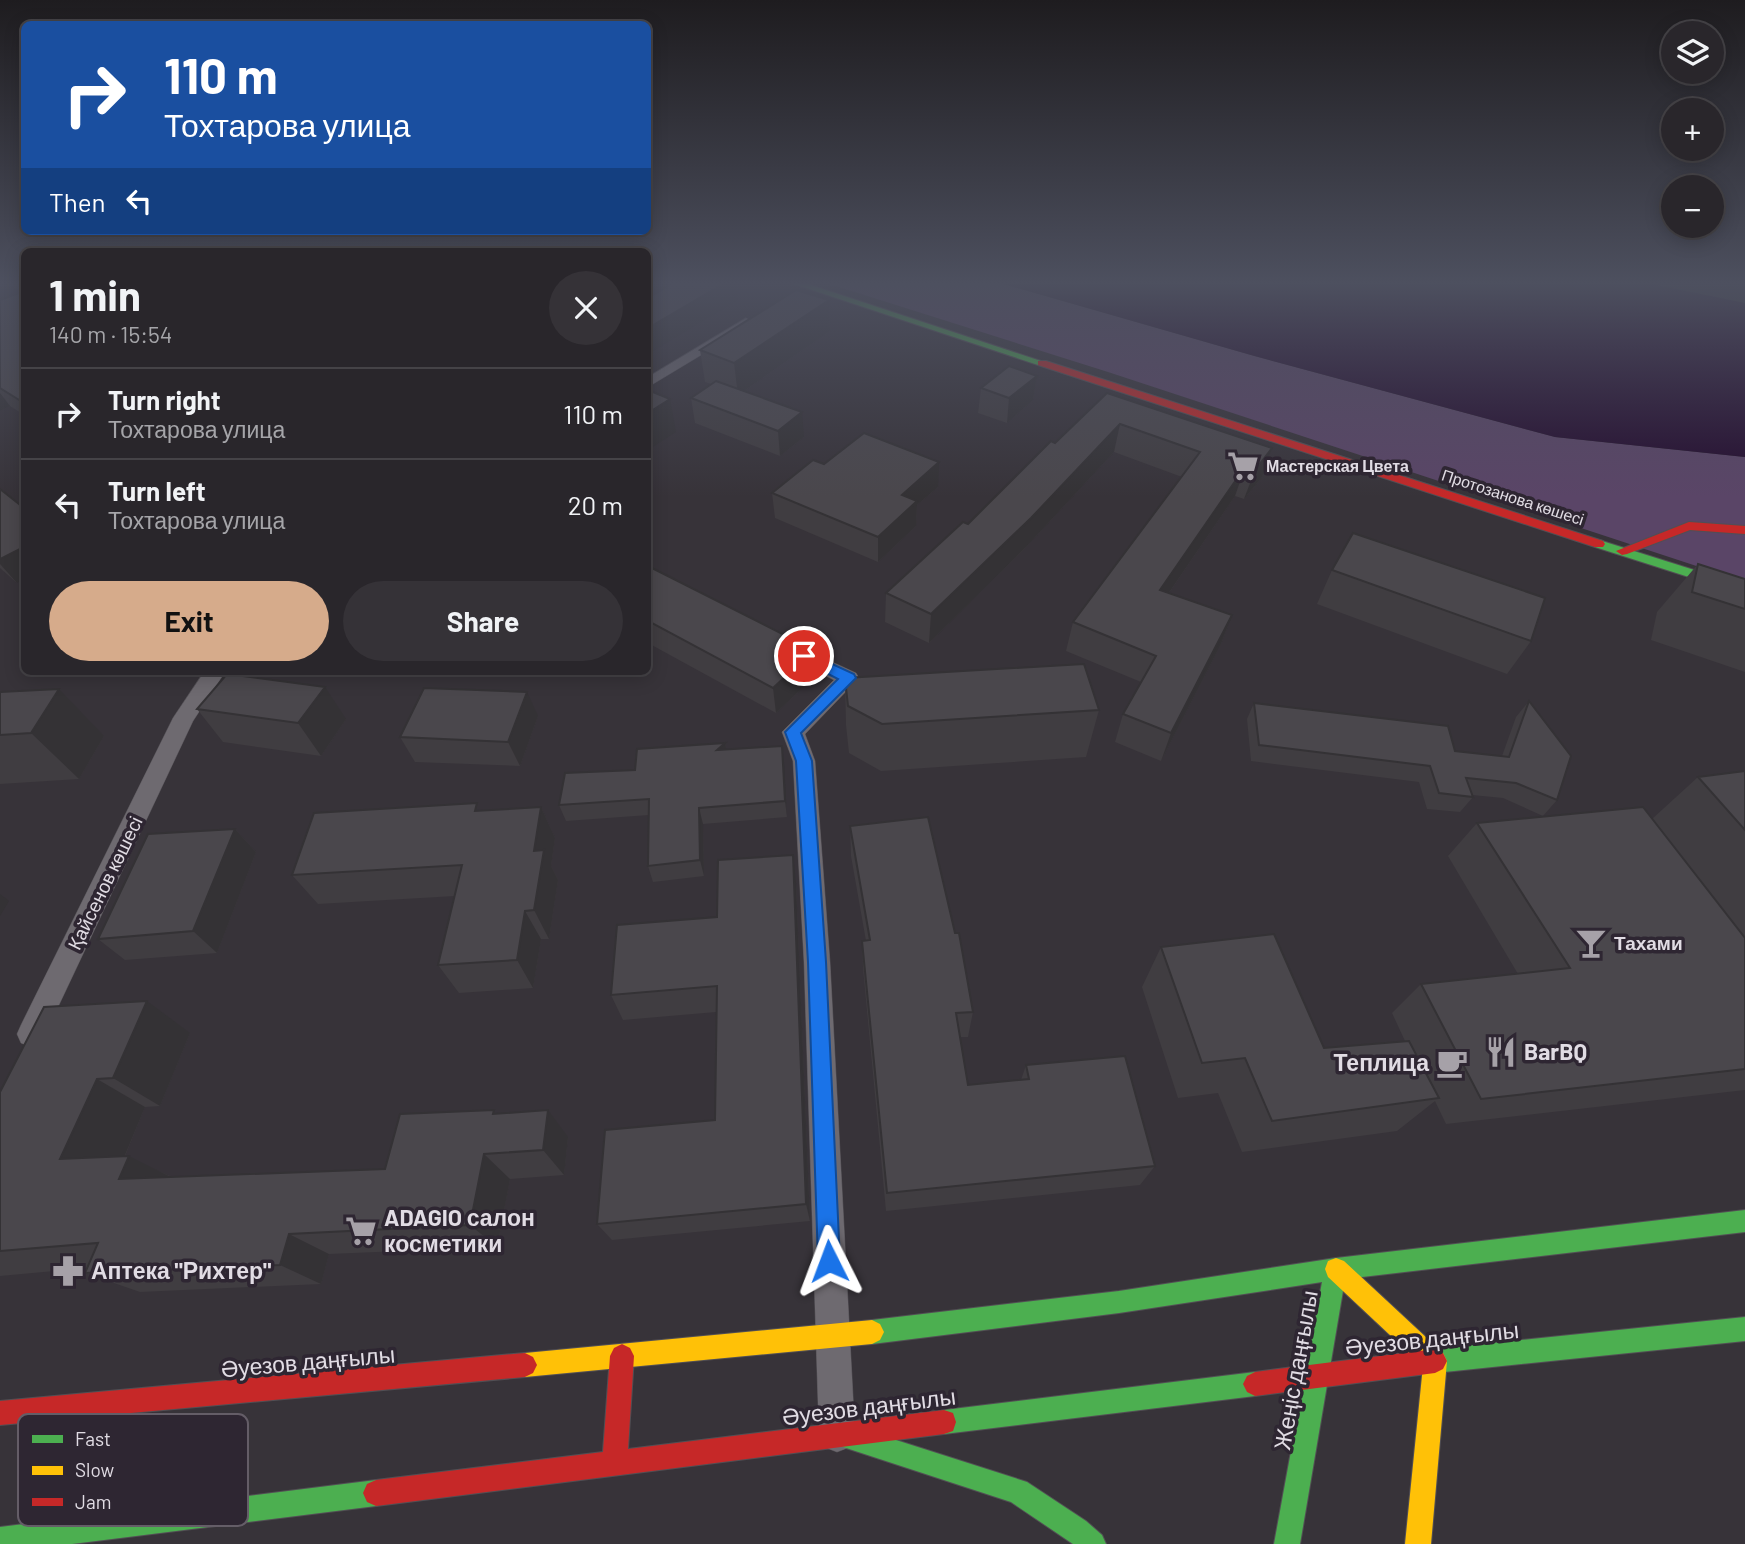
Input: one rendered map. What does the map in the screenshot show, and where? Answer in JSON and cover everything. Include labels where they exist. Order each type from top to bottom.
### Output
[{"type":"main road","name":"Протозанова көшесі","points":[[1002,353],[1745,591]]},
{"type":"main road","points":[[1622,551],[1689,526],[1745,530]]},
{"type":"main road","name":"Әуезов даңғылы","points":[[0,1413],[835,1337],[1119,1302],[1336,1269],[1745,1221]]},
{"type":"main road","name":"Жеңіс даңғылы","points":[[1336,1269],[1435,1361]]},
{"type":"main road","name":"Жеңіс даңғылы","points":[[1287,1544],[1336,1269]]},
{"type":"main road","name":"Әуезов даңғылы","points":[[248,1509],[1435,1361],[1745,1329]]},
{"type":"main road","points":[[615,1463],[622,1356]]},
{"type":"main road","points":[[1418,1544],[1435,1361]]},
{"type":"main road","points":[[837,1434],[1018,1491],[1077,1530],[1093,1544]]},
{"type":"main road","name":"Әуезов даңғылы","points":[[0,1540],[112,1526]]},
{"type":"street","points":[[651,381],[696,353]]},
{"type":"street","points":[[766,637],[849,678],[793,732],[804,761],[816,949],[827,1236],[835,1337],[837,1434]]},
{"type":"street","name":"Қайсенов көшесі","points":[[23,1051],[184,718],[213,675]]},
{"type":"shaded area","points":[[1048,353],[1244,353],[1555,437],[1745,457],[1745,582]]},
{"type":"shaded area","points":[[1244,353],[1745,353],[1745,457],[1555,437]]},
{"type":"building","points":[[0,353],[21,353],[21,401],[0,388]]},
{"type":"building","points":[[708,353],[749,353],[734,363]]},
{"type":"building","points":[[1009,366],[1037,376],[1009,398],[981,388]]},
{"type":"building","points":[[716,381],[802,412],[778,431],[691,398]]},
{"type":"building","points":[[651,391],[670,399],[651,411]]},
{"type":"building","points":[[1107,393],[1272,448],[1255,470],[1245,467],[1160,590],[1232,615],[1171,733],[1123,714],[1156,656],[1073,622],[1200,452],[1120,424],[1031,518],[931,614],[886,593],[963,522],[968,524],[1051,441],[1055,443]]},
{"type":"building","points":[[864,433],[939,462],[902,495],[917,501],[878,537],[772,493],[813,460],[824,464]]},
{"type":"building","points":[[0,489],[21,506],[21,548],[0,559]]},
{"type":"building","points":[[1353,533],[1545,598],[1531,641],[1332,570]]},
{"type":"building","points":[[1698,564],[1745,579],[1745,609],[1692,592]]},
{"type":"building","points":[[651,568],[814,650],[773,688],[651,623]]},
{"type":"building","points":[[1084,664],[1099,710],[882,724],[848,706],[845,678]]},
{"type":"building","points":[[226,675],[325,687],[298,723],[197,709]]},
{"type":"building","points":[[424,688],[527,692],[508,742],[400,737]]},
{"type":"building","points":[[59,689],[31,733],[0,735],[0,692]]},
{"type":"building","points":[[1529,701],[1571,756],[1557,800],[1516,783],[1466,778],[1473,797],[1439,793],[1430,766],[1259,745],[1254,703],[1448,726],[1455,751],[1509,757]]},
{"type":"building","points":[[725,743],[717,750],[782,746],[785,801],[699,808],[700,860],[648,866],[649,799],[559,805],[565,773],[635,770],[637,749]]},
{"type":"building","points":[[1745,771],[1745,830],[1698,777]]},
{"type":"building","points":[[477,803],[475,811],[541,807],[534,851],[544,850],[534,910],[525,911],[517,960],[438,965],[462,865],[292,875],[314,813]]},
{"type":"building","points":[[1643,807],[1745,938],[1745,1069],[1481,1099],[1421,984],[1570,968],[1477,823]]},
{"type":"building","points":[[928,817],[955,933],[959,933],[973,1012],[956,1013],[968,1085],[1029,1079],[1026,1065],[1125,1056],[1155,1166],[887,1193],[862,941],[870,940],[850,826]]},
{"type":"building","points":[[235,829],[193,931],[98,939],[148,834]]},
{"type":"building","points":[[793,855],[806,1204],[597,1224],[605,1130],[715,1120],[717,986],[611,995],[617,925],[717,917],[718,860]]},
{"type":"building","points":[[1274,934],[1324,1048],[1409,1041],[1439,1098],[1272,1121],[1245,1058],[1202,1063],[1161,947]]},
{"type":"building","points":[[147,1001],[113,1078],[97,1079],[60,1159],[129,1156],[119,1179],[385,1169],[400,1114],[494,1110],[493,1114],[548,1110],[543,1150],[484,1154],[470,1225],[289,1234],[280,1265],[85,1273],[98,1243],[0,1251],[0,1092],[44,1007]]},
{"type":"traffic: fast","points":[[1011,353],[1042,363]]},
{"type":"traffic: fast","points":[[1599,544],[1745,591]]},
{"type":"traffic: fast","points":[[1336,1269],[1745,1221]]},
{"type":"traffic: fast","points":[[872,1332],[1119,1302],[1336,1269]]},
{"type":"traffic: fast","points":[[1287,1544],[1336,1269]]},
{"type":"traffic: fast","points":[[1435,1361],[1745,1329]]},
{"type":"traffic: fast","points":[[944,1422],[1255,1384]]},
{"type":"traffic: fast","points":[[849,1437],[1018,1491],[1077,1530],[1093,1544]]},
{"type":"traffic: fast","points":[[248,1509],[376,1493]]},
{"type":"traffic: fast","points":[[0,1540],[112,1526]]},
{"type":"traffic: slow","points":[[1336,1269],[1435,1361],[1418,1544]]},
{"type":"traffic: slow","points":[[525,1365],[872,1332]]},
{"type":"traffic: jam","points":[[1042,363],[1599,544]]},
{"type":"traffic: jam","points":[[1622,551],[1689,526],[1745,530]]},
{"type":"traffic: jam","points":[[615,1463],[622,1356]]},
{"type":"traffic: jam","points":[[1255,1384],[1435,1361]]},
{"type":"traffic: jam","points":[[0,1413],[525,1365]]},
{"type":"traffic: jam","points":[[376,1493],[944,1422]]},
{"type":"place","name":"Мастерская Цвета","points":[[1243,466]]},
{"type":"place","name":"Тахами","points":[[1591,943]]},
{"type":"place","name":"BarBQ","points":[[1501,1052]]},
{"type":"place","name":"Теплица","points":[[1452,1063]]},
{"type":"place","name":"ADAGIO салон косметики","points":[[361,1231]]},
{"type":"place","name":"Аптека \"Рихтер\"","points":[[68,1271]]},
{"type":"route","points":[[804,656],[849,678],[793,732],[804,761],[817,962],[829,1261]]}]
